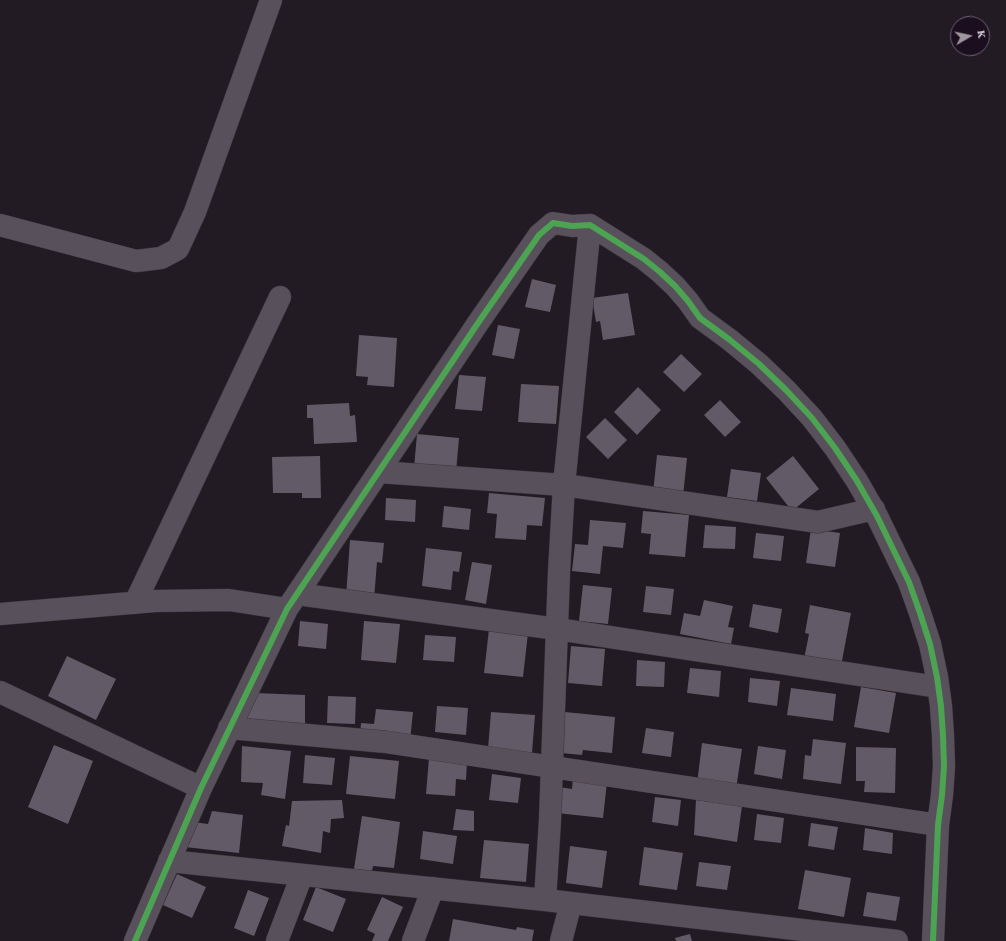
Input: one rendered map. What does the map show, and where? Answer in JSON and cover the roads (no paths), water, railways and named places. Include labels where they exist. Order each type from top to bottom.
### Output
[{"type":"street","points":[[0,225],[136,261],[161,258],[178,249],[198,204],[271,0]]},
{"type":"street","points":[[135,941],[201,788],[292,601],[478,323],[539,235],[554,223],[572,226],[590,225],[644,259],[660,272],[675,286],[700,318],[759,364],[812,418],[858,481],[874,509],[909,582],[920,613],[930,644],[941,706],[944,766],[938,825],[933,941]]},
{"type":"street","points":[[546,900],[559,572],[564,485],[590,225]]},
{"type":"street","points":[[135,603],[280,297]]},
{"type":"street","points":[[379,472],[564,485],[818,522],[874,509]]},
{"type":"street","points":[[0,614],[155,601],[292,601],[557,629],[938,687]]},
{"type":"street","points":[[0,692],[201,788]]},
{"type":"street","points":[[230,728],[386,742],[938,825]]},
{"type":"street","points":[[170,861],[546,900],[897,941]]},
{"type":"street","points":[[277,941],[302,875]]},
{"type":"street","points":[[413,941],[433,888]]},
{"type":"street","points":[[561,941],[571,903]]}]
